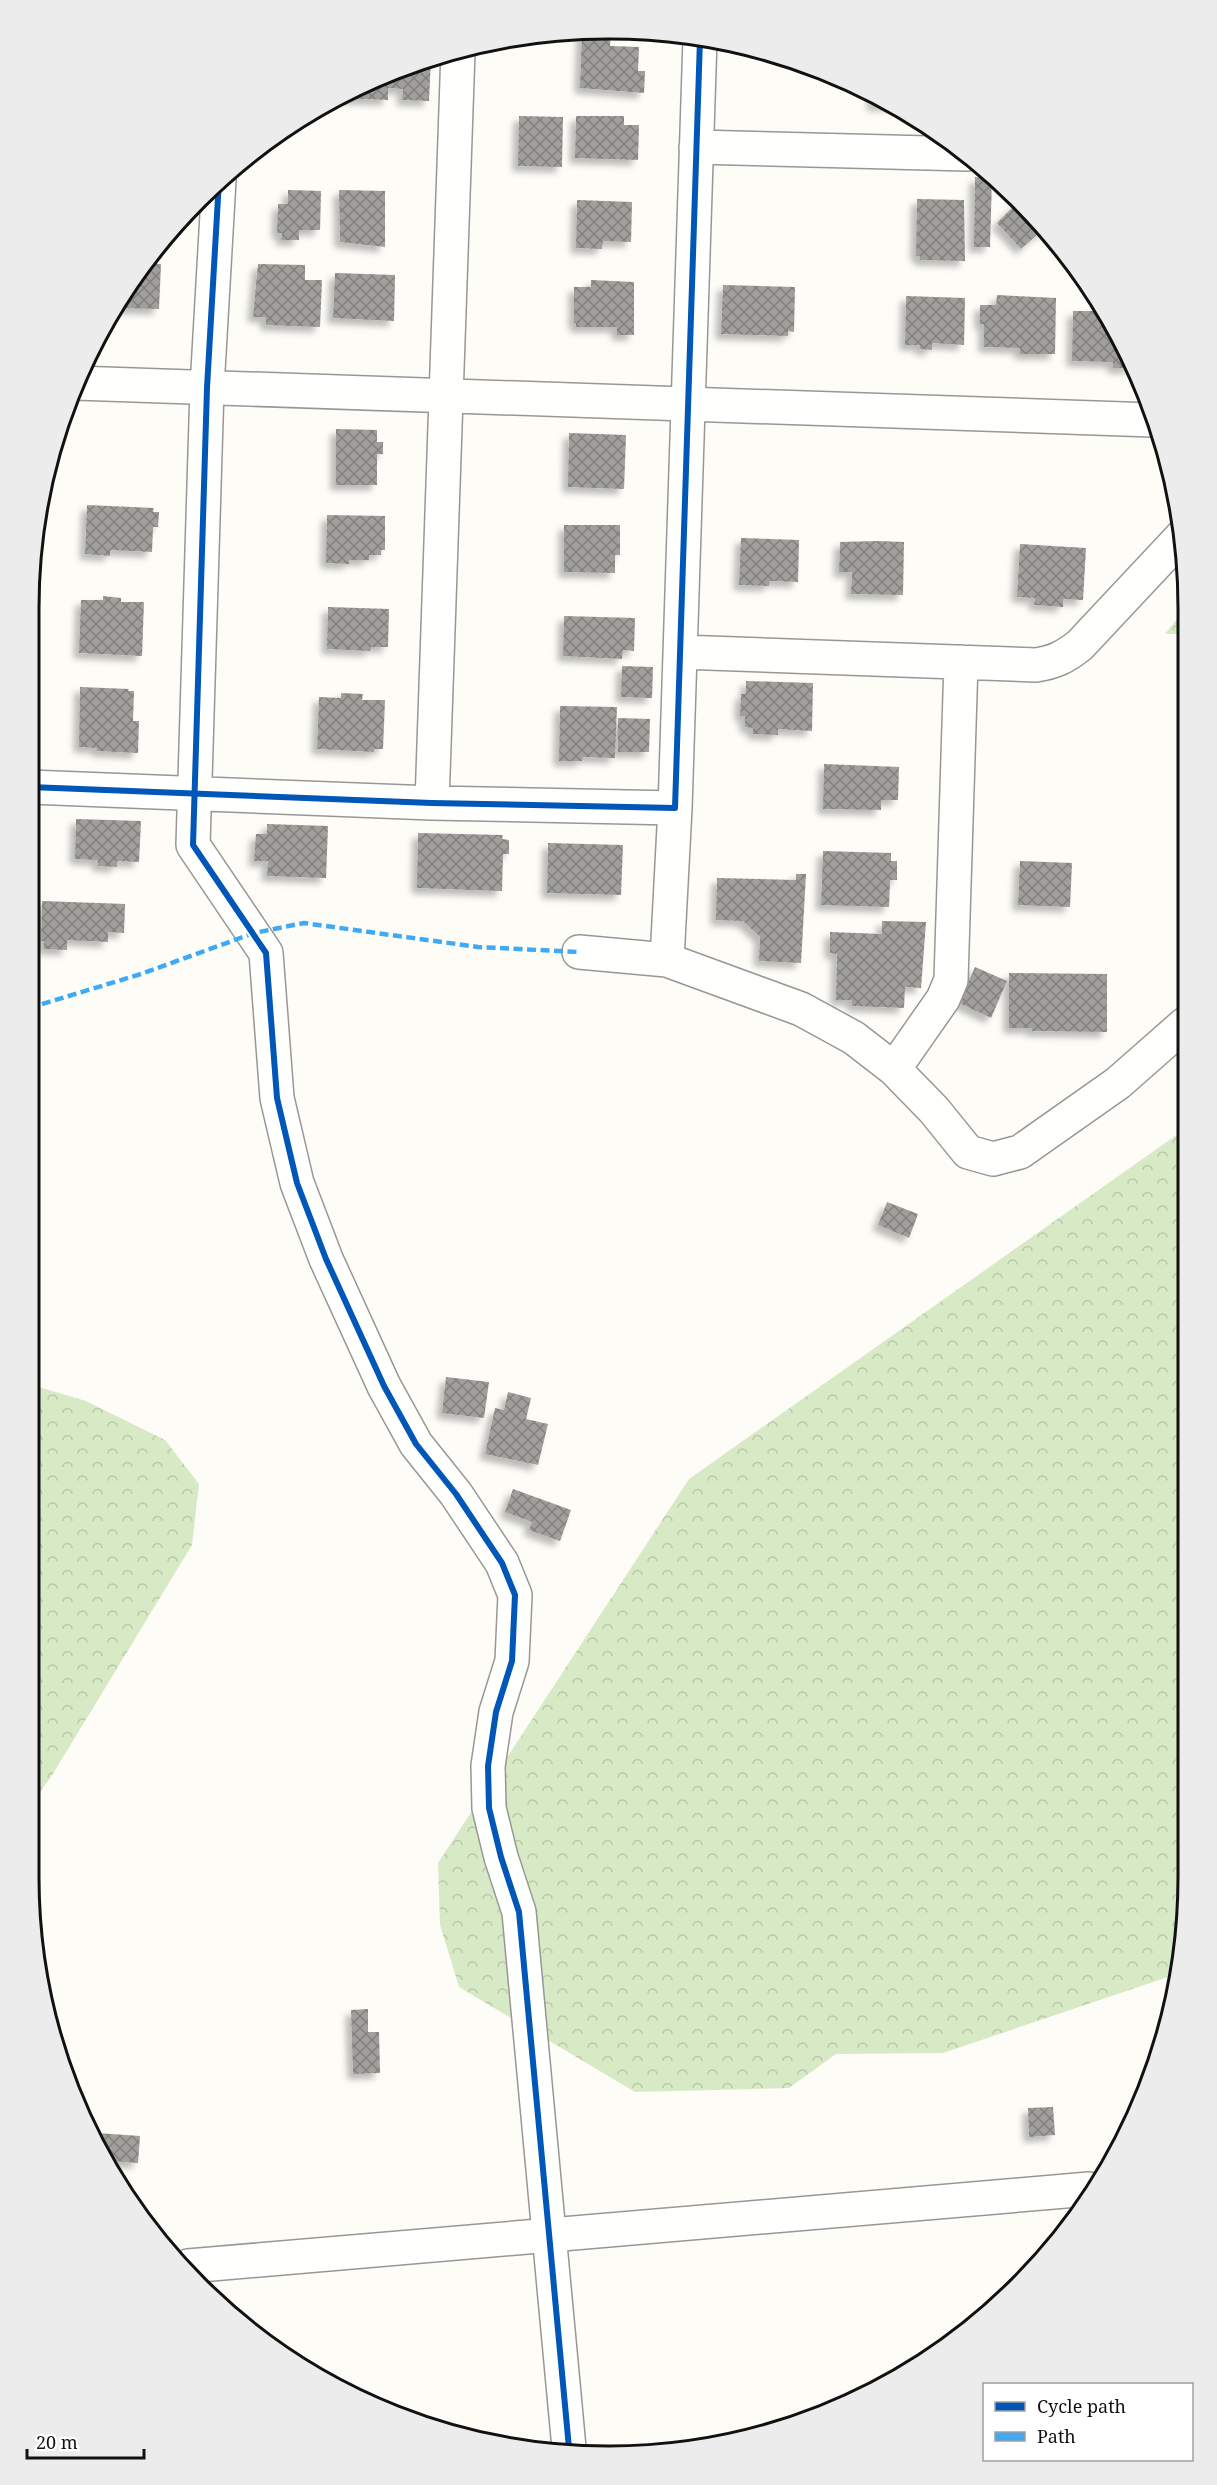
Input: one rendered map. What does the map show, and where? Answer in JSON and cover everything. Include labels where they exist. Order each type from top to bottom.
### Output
[{"type":"street","points":[[667,960],[681,652],[700,47]]},
{"type":"street","points":[[432,803],[458,59]]},
{"type":"street","points":[[696,147],[950,154]]},
{"type":"street","points":[[218,194],[207,388],[193,845],[266,953],[277,1098],[297,1183],[326,1259],[384,1386],[416,1444],[456,1494],[502,1563],[515,1595],[512,1661],[496,1712],[488,1766],[489,1808],[501,1857],[519,1912],[551,2234],[569,2445]]},
{"type":"street","points":[[86,383],[1146,420]]},
{"type":"street","points":[[681,652],[1036,665],[1063,659],[1080,645],[1174,545]]},
{"type":"street","points":[[894,1069],[943,999],[951,980],[961,662]]},
{"type":"street","points":[[39,787],[432,803],[675,808]]},
{"type":"street","points":[[579,952],[667,960],[801,1009],[854,1038],[894,1069],[934,1110],[968,1152],[993,1159],[1020,1152],[1118,1083],[1178,1030]]},
{"type":"street","points":[[193,2266],[1084,2189]]},
{"type":"green space","points":[[1178,618],[1178,634],[1165,634]]},
{"type":"green space","points":[[1178,1134],[1178,1876],[1177,1914],[1169,1977],[943,2053],[836,2054],[789,2088],[635,2092],[459,1987],[440,1925],[438,1863],[689,1479]]},
{"type":"green space","points":[[39,1387],[86,1401],[165,1440],[199,1484],[192,1545],[39,1793]]},
{"type":"building","points":[[611,39],[610,46],[639,47],[638,71],[645,71],[644,93],[580,88],[582,40]]},
{"type":"building","points":[[431,67],[429,101],[402,100],[403,89],[388,88],[388,100],[356,99]]},
{"type":"building","points":[[519,116],[563,117],[562,167],[518,166]]},
{"type":"building","points":[[576,116],[624,116],[624,125],[639,125],[638,160],[575,158]]},
{"type":"building","points":[[975,177],[981,178],[992,187],[990,247],[974,247]]},
{"type":"building","points":[[288,190],[321,191],[320,230],[299,230],[299,240],[281,240],[282,233],[277,233],[278,204],[288,204]]},
{"type":"building","points":[[339,190],[385,191],[385,247],[340,242]]},
{"type":"building","points":[[917,199],[964,200],[965,261],[920,260],[920,256],[916,256]]},
{"type":"building","points":[[577,200],[632,202],[631,242],[603,241],[602,249],[576,248]]},
{"type":"building","points":[[1012,208],[1038,234],[1021,249],[997,223]]},
{"type":"building","points":[[156,264],[161,264],[159,309],[125,308]]},
{"type":"building","points":[[258,264],[305,265],[305,280],[322,280],[320,327],[266,325],[266,317],[253,317]]},
{"type":"building","points":[[335,273],[395,275],[394,321],[333,318]]},
{"type":"building","points":[[591,280],[634,282],[634,335],[617,335],[617,327],[576,327],[574,287],[591,287]]},
{"type":"building","points":[[723,285],[795,287],[794,332],[788,331],[788,336],[721,334]]},
{"type":"building","points":[[997,295],[1056,298],[1055,354],[1020,354],[1020,348],[984,347],[984,324],[980,324],[980,305],[996,305]]},
{"type":"building","points":[[906,296],[965,298],[964,345],[932,343],[932,350],[920,349],[920,345],[905,345]]},
{"type":"building","points":[[1073,311],[1094,311],[1124,368],[1113,368],[1113,362],[1072,361]]},
{"type":"building","points":[[336,429],[377,430],[377,442],[383,442],[383,454],[377,454],[377,485],[336,485]]},
{"type":"building","points":[[569,433],[626,435],[624,489],[568,487]]},
{"type":"building","points":[[87,505],[154,508],[153,512],[159,512],[158,527],[153,527],[152,552],[110,550],[110,556],[85,554]]},
{"type":"building","points":[[327,515],[385,516],[385,550],[381,550],[381,555],[369,555],[369,560],[349,560],[349,564],[326,563]]},
{"type":"building","points":[[564,525],[620,525],[620,555],[615,555],[615,573],[564,572]]},
{"type":"building","points":[[741,538],[799,540],[798,582],[770,581],[769,586],[739,585]]},
{"type":"building","points":[[840,542],[904,542],[903,595],[851,594],[852,572],[839,572]]},
{"type":"building","points":[[1020,544],[1086,548],[1083,600],[1063,599],[1063,607],[1034,605],[1035,598],[1017,597]]},
{"type":"building","points":[[103,596],[121,598],[121,602],[144,602],[142,656],[79,653],[81,600],[103,600]]},
{"type":"building","points":[[328,607],[389,609],[388,647],[371,647],[370,651],[327,649]]},
{"type":"building","points":[[564,616],[635,618],[634,651],[623,650],[622,659],[563,656]]},
{"type":"building","points":[[622,666],[653,667],[652,698],[621,697]]},
{"type":"building","points":[[746,681],[813,683],[812,731],[778,729],[778,735],[753,734],[753,728],[745,727],[745,716],[740,716],[741,694],[746,694]]},
{"type":"building","points":[[80,687],[134,691],[133,721],[139,721],[138,753],[97,751],[97,748],[79,747]]},
{"type":"building","points":[[341,693],[363,694],[362,700],[385,700],[383,749],[374,749],[374,752],[317,749],[319,697],[341,698]]},
{"type":"building","points":[[560,706],[617,707],[615,758],[583,757],[582,761],[559,761]]},
{"type":"building","points":[[618,718],[650,719],[649,752],[618,752]]},
{"type":"building","points":[[824,764],[899,767],[898,800],[881,800],[881,810],[823,809]]},
{"type":"building","points":[[76,819],[141,821],[139,862],[117,861],[117,867],[98,866],[98,860],[75,859]]},
{"type":"building","points":[[267,824],[328,826],[326,878],[267,876],[268,861],[254,861],[256,834],[267,834]]},
{"type":"building","points":[[418,833],[503,835],[502,839],[509,840],[509,854],[503,854],[502,891],[417,888]]},
{"type":"building","points":[[548,843],[623,845],[621,895],[547,893]]},
{"type":"building","points":[[823,851],[891,853],[891,861],[897,861],[897,880],[890,880],[889,907],[821,905]]},
{"type":"building","points":[[1020,861],[1072,863],[1070,907],[1018,905]]},
{"type":"building","points":[[796,874],[806,874],[801,963],[759,961],[760,937],[743,921],[716,920],[717,878],[796,880]]},
{"type":"building","points":[[42,901],[125,904],[124,933],[108,932],[108,942],[67,940],[67,950],[44,949],[44,941],[41,941]]},
{"type":"building","points":[[882,921],[926,922],[921,988],[905,987],[904,1008],[852,1006],[852,1000],[836,1000],[837,954],[830,953],[830,932],[882,934]]},
{"type":"building","points":[[975,967],[1007,981],[991,1018],[959,1003]]},
{"type":"building","points":[[1009,973],[1107,974],[1107,1032],[1032,1031],[1032,1028],[1009,1028]]},
{"type":"building","points":[[887,1202],[918,1214],[909,1238],[878,1225]]},
{"type":"building","points":[[446,1377],[489,1382],[484,1418],[442,1413]]},
{"type":"building","points":[[508,1392],[531,1398],[526,1419],[548,1424],[538,1465],[485,1454],[495,1408],[504,1410]]},
{"type":"building","points":[[513,1489],[571,1510],[560,1541],[529,1530],[532,1522],[505,1512]]},
{"type":"building","points":[[368,2009],[368,2032],[379,2032],[380,2073],[353,2074],[351,2010]]},
{"type":"building","points":[[1053,2107],[1055,2135],[1029,2137],[1028,2108]]},
{"type":"building","points":[[101,2133],[140,2136],[138,2163],[115,2161]]},
{"type":"marked path","points":[[39,1005],[141,974],[254,933],[304,923],[478,947],[579,952]]},
{"type":"cycle path","points":[[39,787],[432,803],[675,808],[700,47]]},
{"type":"cycle path","points":[[218,194],[207,388],[193,845],[266,953],[277,1098],[297,1183],[326,1259],[384,1386],[416,1444],[456,1494],[502,1563],[515,1595],[512,1661],[496,1712],[488,1766],[489,1808],[501,1857],[519,1912],[569,2445]]}]
